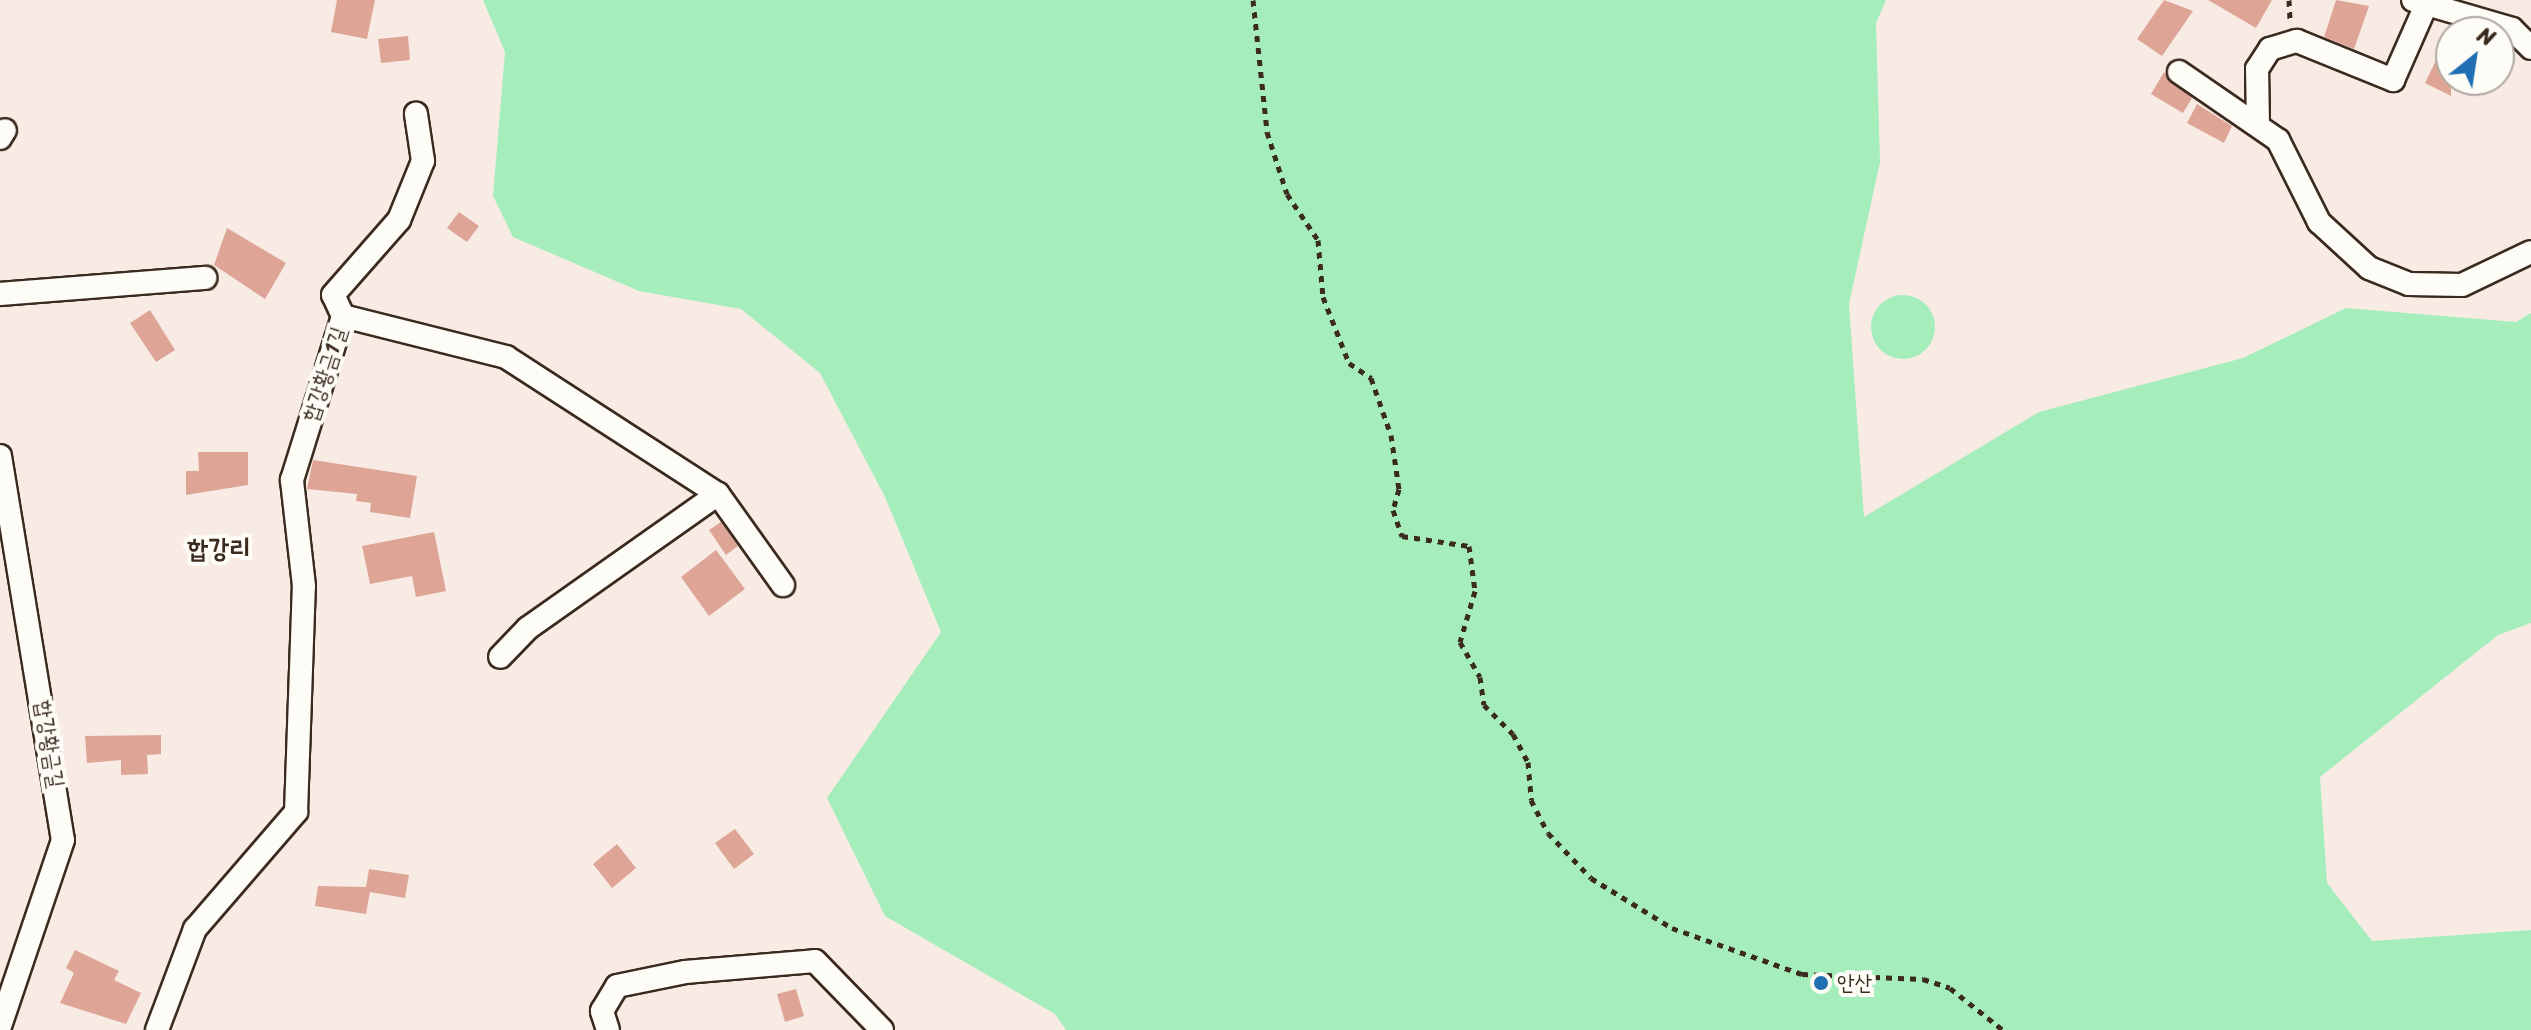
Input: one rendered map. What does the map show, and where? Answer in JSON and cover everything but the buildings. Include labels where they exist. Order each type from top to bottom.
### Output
[{"type":"street","points":[[2258,124],[2257,69],[2270,49],[2297,41],[2393,80],[2420,2],[2512,29],[2531,48]]},
{"type":"street","points":[[2179,72],[2258,124],[2300,172],[2319,222],[2369,268],[2409,284],[2462,285],[2531,252]]},
{"type":"street","points":[[343,316],[333,295],[399,220],[423,161],[416,114]]},
{"type":"street","points":[[0,294],[205,278]]},
{"type":"street","name":"합강황금1길","points":[[157,1030],[195,929],[296,812],[304,586],[292,480],[343,316],[506,357],[718,494]]},
{"type":"street","name":"합강황금길","points":[[0,456],[63,840],[0,1026]]},
{"type":"street","points":[[500,657],[528,628],[718,494],[783,585]]},
{"type":"street","points":[[608,1030],[602,1011],[617,986],[685,972],[815,961],[882,1030]]},
{"type":"path","points":[[1253,0],[1267,132],[1287,194],[1318,240],[1323,297],[1349,363],[1371,378],[1391,435],[1399,489],[1393,510],[1402,536],[1469,546],[1475,591],[1460,642],[1480,677],[1484,705],[1513,734],[1528,762],[1531,800],[1548,833],[1591,878],[1672,928],[1802,974],[1923,979],[1950,988],[2003,1030]]},
{"type":"green space","points":[[483,0],[1886,0],[1876,23],[1880,162],[1849,304],[1864,517],[2039,412],[2243,358],[2346,308],[2516,322],[2531,313],[2531,623],[2498,635],[2320,777],[2327,883],[2372,941],[2531,930],[2531,1030],[1066,1030],[1055,1014],[885,916],[827,798],[941,632],[885,497],[820,373],[741,309],[639,291],[513,237],[493,196],[505,52]]},
{"type":"green space","points":[[1897,295],[1909,295],[1926,304],[1933,315],[1933,339],[1926,350],[1909,359],[1897,359],[1885,354],[1876,345],[1871,333],[1871,321],[1876,309],[1885,300]]},
{"type":"place","name":"안산","points":[[1821,983]]},
{"type":"district","name":"합강리","points":[[219,549]]}]
